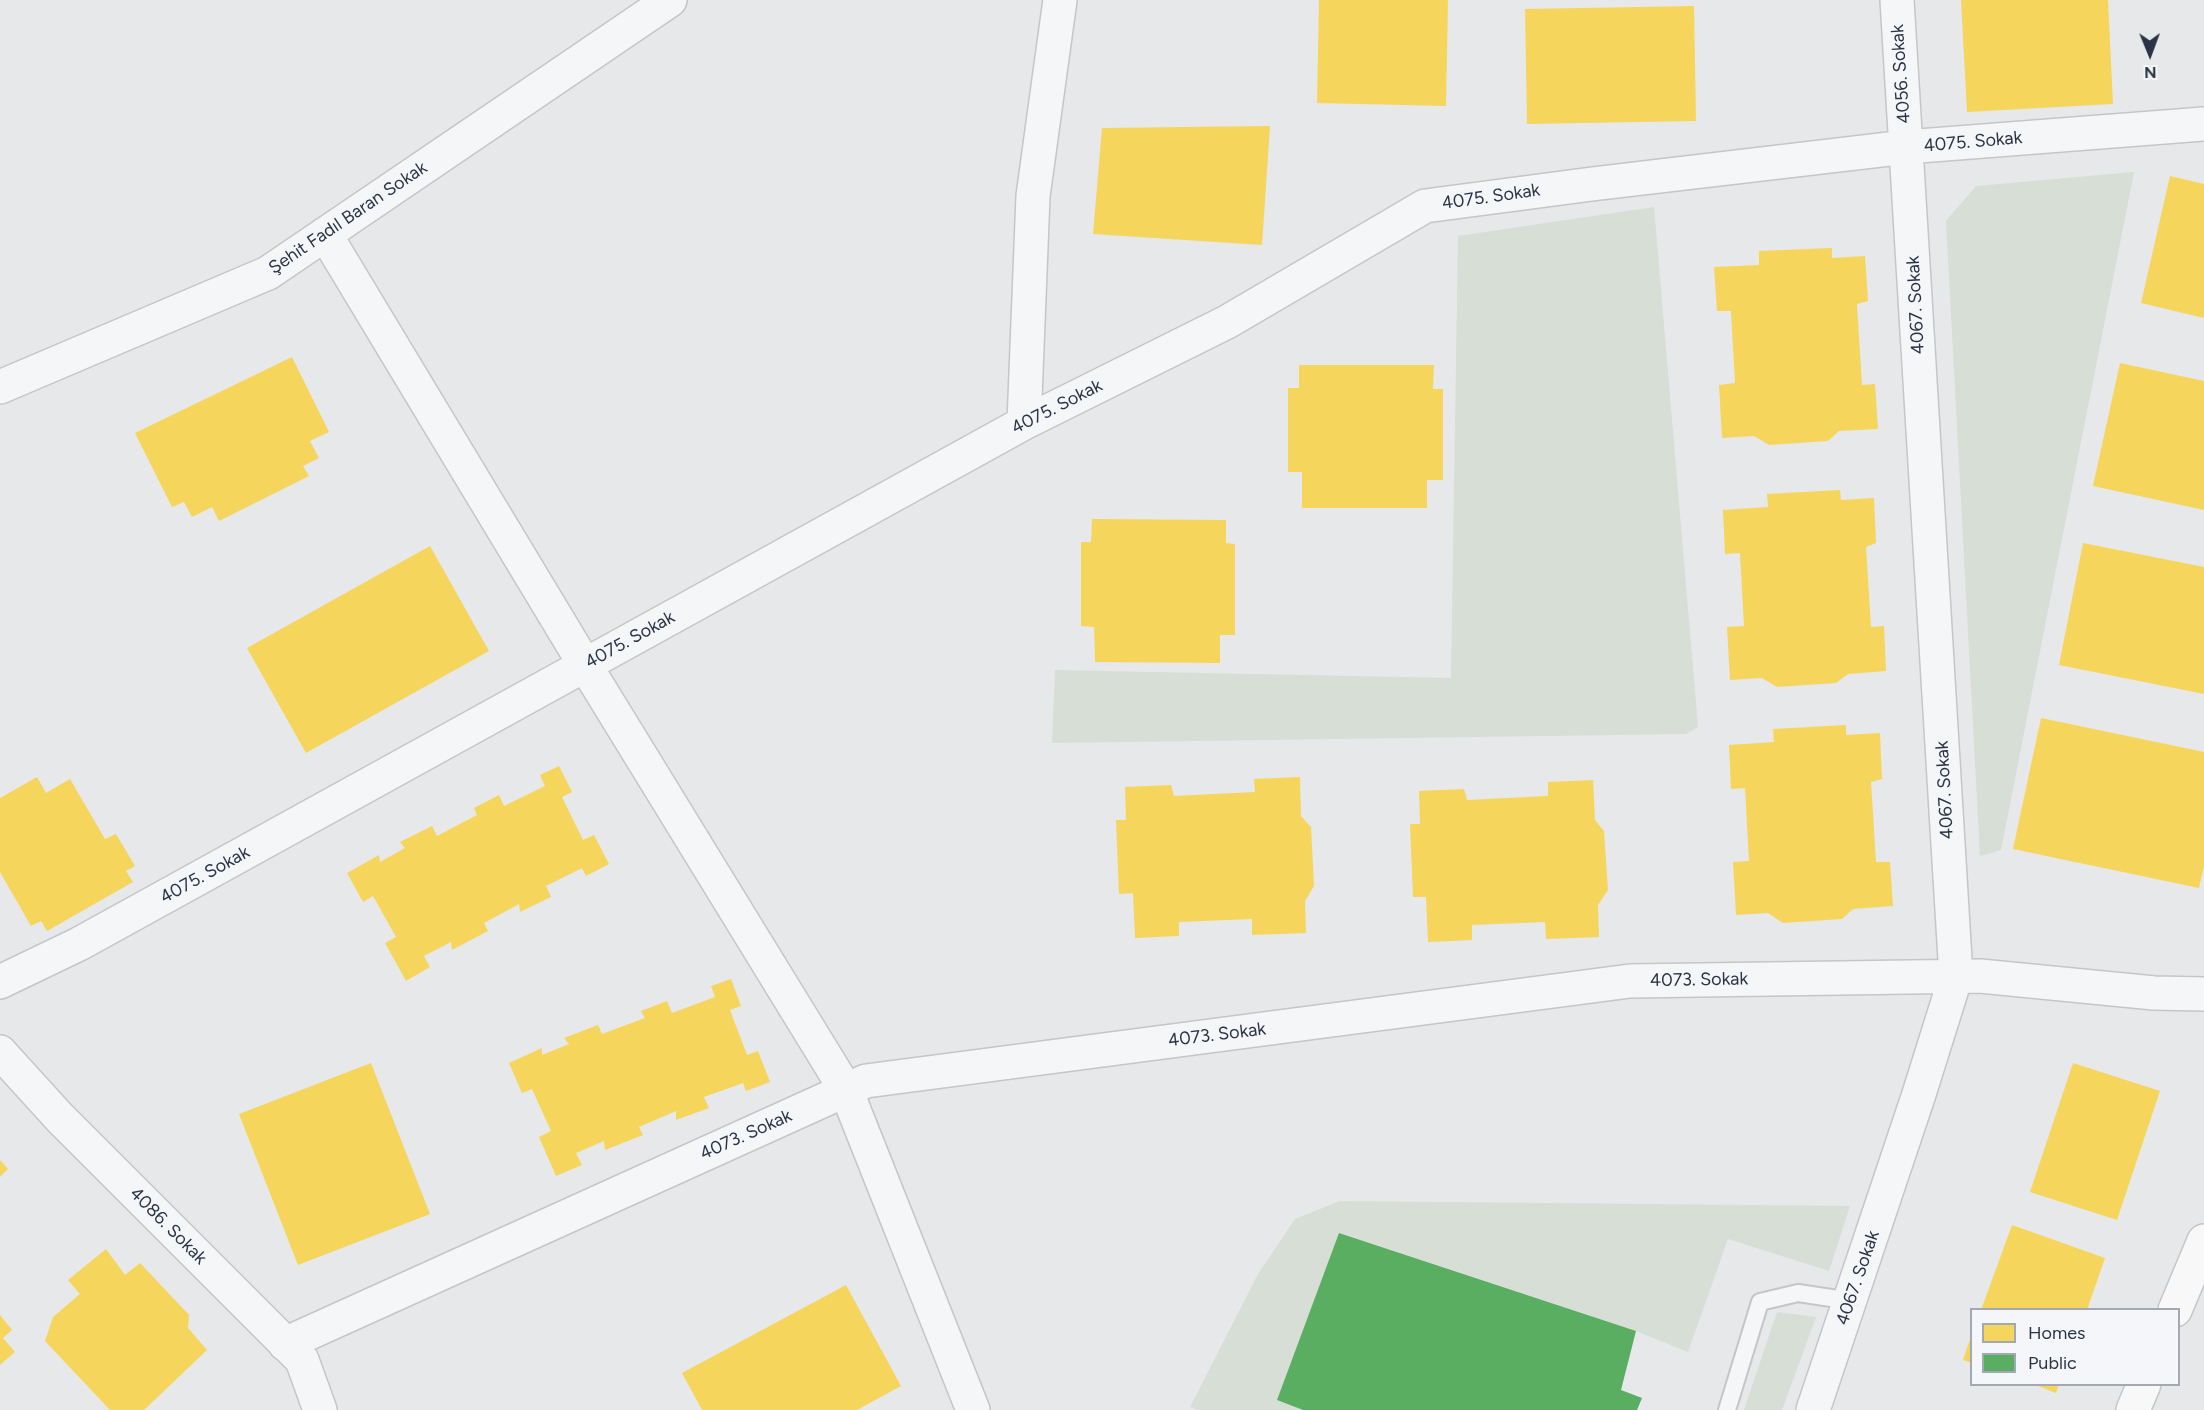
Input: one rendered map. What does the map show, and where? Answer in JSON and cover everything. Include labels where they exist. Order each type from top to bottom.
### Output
[{"type":"street","name":"Şehit Fadıl Baran Sokak","points":[[0,387],[268,273],[670,0]]},
{"type":"street","points":[[1024,423],[1034,196],[1060,0]]},
{"type":"street","name":"4056. Sokak","points":[[1897,0],[1906,147]]},
{"type":"street","name":"4075. Sokak","points":[[0,982],[79,944],[1024,423],[1227,322],[1425,206],[1906,147],[2204,124]]},
{"type":"street","name":"4067. Sokak","points":[[1812,1410],[1851,1301],[1956,976],[1906,147]]},
{"type":"street","points":[[326,234],[585,665],[846,1090],[973,1410]]},
{"type":"street","name":"4073. Sokak","points":[[285,1344],[866,1081],[1630,981],[1980,976],[2154,993],[2204,994]]},
{"type":"street","name":"4086. Sokak","points":[[0,1052],[60,1118],[302,1360],[320,1410]]},
{"type":"street","points":[[2176,1308],[2204,1241]]},
{"type":"street","points":[[2133,1410],[2143,1386]]},
{"type":"lane","points":[[1727,1410],[1760,1302],[1798,1293],[1851,1301]]},
{"type":"shaded area","points":[[2134,172],[2001,850],[1980,856],[1946,221],[1976,186]]},
{"type":"shaded area","points":[[1654,207],[1698,727],[1686,734],[1052,743],[1055,670],[1451,678],[1458,236]]},
{"type":"shaded area","points":[[1340,1201],[1850,1206],[1829,1271],[1728,1239],[1688,1352],[1636,1331],[1340,1233],[1277,1400],[1303,1410],[1199,1410],[1190,1407],[1258,1274],[1295,1219]]},
{"type":"shaded area","points":[[1777,1312],[1816,1317],[1782,1410],[1744,1410]]},
{"type":"building: Homes","points":[[1319,0],[1448,0],[1446,106],[1317,103]]},
{"type":"building: Homes","points":[[1961,0],[2108,0],[2113,104],[1967,112]]},
{"type":"building: Homes","points":[[1694,6],[1696,121],[1527,124],[1525,9]]},
{"type":"building: Homes","points":[[1270,126],[1262,245],[1093,234],[1102,128]]},
{"type":"building: Homes","points":[[2170,176],[2204,184],[2204,318],[2141,303]]},
{"type":"building: Homes","points":[[1832,248],[1832,258],[1865,256],[1868,301],[1857,304],[1862,385],[1875,384],[1878,429],[1839,431],[1828,441],[1769,445],[1754,436],[1722,438],[1719,385],[1735,383],[1731,311],[1717,311],[1714,267],[1759,265],[1759,251]]},
{"type":"building: Homes","points":[[292,357],[329,432],[310,441],[319,458],[303,466],[309,476],[219,521],[212,507],[192,517],[184,502],[172,507],[135,433]]},
{"type":"building: Homes","points":[[2120,363],[2204,381],[2204,510],[2093,486]]},
{"type":"building: Homes","points":[[1299,365],[1434,365],[1433,389],[1443,389],[1443,480],[1427,480],[1427,508],[1302,508],[1302,472],[1288,472],[1288,388],[1299,388]]},
{"type":"building: Homes","points":[[1840,490],[1841,500],[1874,498],[1876,543],[1866,547],[1871,627],[1884,626],[1886,671],[1848,674],[1836,683],[1777,687],[1762,678],[1730,680],[1727,627],[1744,626],[1740,553],[1725,554],[1723,510],[1768,507],[1767,494]]},
{"type":"building: Homes","points":[[1092,519],[1226,520],[1226,543],[1235,544],[1235,635],[1220,635],[1220,663],[1095,662],[1094,627],[1081,626],[1081,542],[1091,542]]},
{"type":"building: Homes","points":[[2083,543],[2204,567],[2204,694],[2059,665]]},
{"type":"building: Homes","points":[[430,546],[489,651],[306,753],[247,648]]},
{"type":"building: Homes","points":[[2041,718],[2204,752],[2204,866],[2199,888],[2013,849]]},
{"type":"building: Homes","points":[[1846,725],[1846,735],[1880,733],[1882,779],[1871,782],[1876,862],[1890,862],[1893,906],[1853,909],[1842,919],[1783,923],[1768,913],[1736,915],[1733,862],[1749,861],[1745,788],[1731,789],[1729,745],[1774,742],[1773,729]]},
{"type":"building: Homes","points":[[559,766],[572,792],[562,797],[583,840],[594,835],[609,864],[586,876],[582,868],[546,886],[551,897],[520,912],[519,904],[484,923],[488,931],[452,950],[451,942],[424,956],[430,967],[406,981],[385,943],[396,937],[373,896],[363,902],[347,873],[379,855],[380,862],[405,848],[400,842],[432,826],[437,836],[477,815],[474,808],[499,795],[504,806],[545,786],[540,775]]},
{"type":"building: Homes","points":[[37,777],[46,793],[70,779],[105,839],[116,834],[135,866],[126,871],[133,882],[47,931],[41,921],[31,926],[0,872],[0,798]]},
{"type":"building: Homes","points":[[1300,777],[1301,816],[1311,827],[1314,886],[1305,901],[1306,933],[1252,935],[1252,919],[1179,922],[1179,936],[1135,938],[1133,893],[1119,894],[1116,820],[1126,820],[1125,787],[1171,785],[1174,796],[1255,792],[1254,779]]},
{"type":"building: Homes","points":[[1593,780],[1595,820],[1604,831],[1608,890],[1598,905],[1599,937],[1546,939],[1545,922],[1472,925],[1472,940],[1428,942],[1426,897],[1413,897],[1410,824],[1420,824],[1419,791],[1464,789],[1467,800],[1548,796],[1548,782]]},
{"type":"building: Homes","points":[[731,979],[741,1006],[730,1010],[747,1055],[758,1051],[770,1082],[746,1091],[743,1083],[704,1097],[709,1108],[676,1120],[676,1111],[639,1127],[643,1135],[605,1150],[604,1141],[576,1153],[582,1165],[556,1176],[539,1137],[551,1131],[532,1089],[522,1093],[509,1063],[542,1048],[542,1055],[569,1044],[564,1038],[598,1025],[602,1034],[645,1018],[641,1011],[667,1001],[672,1013],[715,997],[711,986]]},
{"type":"building: Homes","points":[[371,1063],[430,1214],[298,1265],[239,1114]]},
{"type":"building: Homes","points":[[2073,1063],[2160,1091],[2117,1220],[2030,1192]]},
{"type":"building: Homes","points":[[0,1160],[8,1169],[0,1177]]},
{"type":"building: Homes","points":[[2012,1225],[2105,1258],[2088,1308],[1982,1308]]},
{"type":"building: Homes","points":[[106,1249],[125,1275],[140,1263],[189,1315],[188,1328],[207,1350],[144,1410],[110,1410],[45,1341],[53,1317],[80,1294],[68,1280]]},
{"type":"building: Homes","points":[[846,1285],[901,1386],[857,1410],[702,1410],[682,1373]]},
{"type":"building: Homes","points":[[0,1315],[12,1330],[3,1338],[15,1352],[0,1365]]},
{"type":"building: Homes","points":[[1970,1339],[1970,1362],[1963,1360]]},
{"type":"building: Homes","points":[[2038,1386],[2058,1386],[2056,1393]]},
{"type":"building: Public","points":[[1339,1233],[1636,1331],[1621,1390],[1642,1398],[1637,1410],[1303,1410],[1277,1400]]}]
